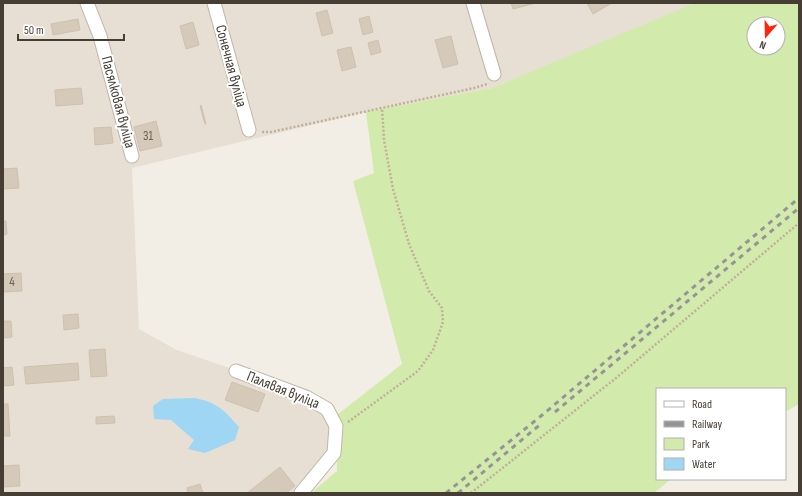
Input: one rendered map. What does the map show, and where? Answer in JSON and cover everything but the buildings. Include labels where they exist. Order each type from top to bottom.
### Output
[{"type":"street","name":"Пасялковая вуліца","points":[[87,3],[100,36],[132,156]]},
{"type":"street","name":"Сонечная вуліца","points":[[214,3],[249,130]]},
{"type":"street","points":[[473,3],[494,74]]},
{"type":"street","name":"Палявая вуліца","points":[[236,371],[306,397],[327,409],[336,426],[334,453],[301,493]]},
{"type":"path","points":[[249,130],[271,132],[474,88],[490,83],[494,74]]},
{"type":"path","points":[[336,431],[418,371],[433,350],[443,322],[442,308],[429,291],[409,244],[393,189],[384,140],[382,108]]},
{"type":"path","points":[[471,493],[616,378],[799,224]]},
{"type":"shaded area","points":[[3,3],[695,4],[492,88],[366,112],[132,168],[139,329],[177,350],[315,397],[337,415],[337,456],[305,493],[3,493]]},
{"type":"green space","points":[[695,3],[799,3],[799,404],[786,411],[786,388],[656,388],[656,480],[670,480],[654,493],[311,493],[337,471],[337,415],[402,364],[353,181],[374,173],[366,112],[492,88]]},
{"type":"water","points":[[195,398],[215,405],[229,416],[239,427],[235,440],[205,453],[188,449],[194,440],[171,420],[154,419],[153,406],[163,399]]},
{"type":"railway","points":[[446,493],[541,416],[799,198]]},
{"type":"railway","points":[[555,412],[799,208]]},
{"type":"railway","points":[[458,493],[542,423]]}]
